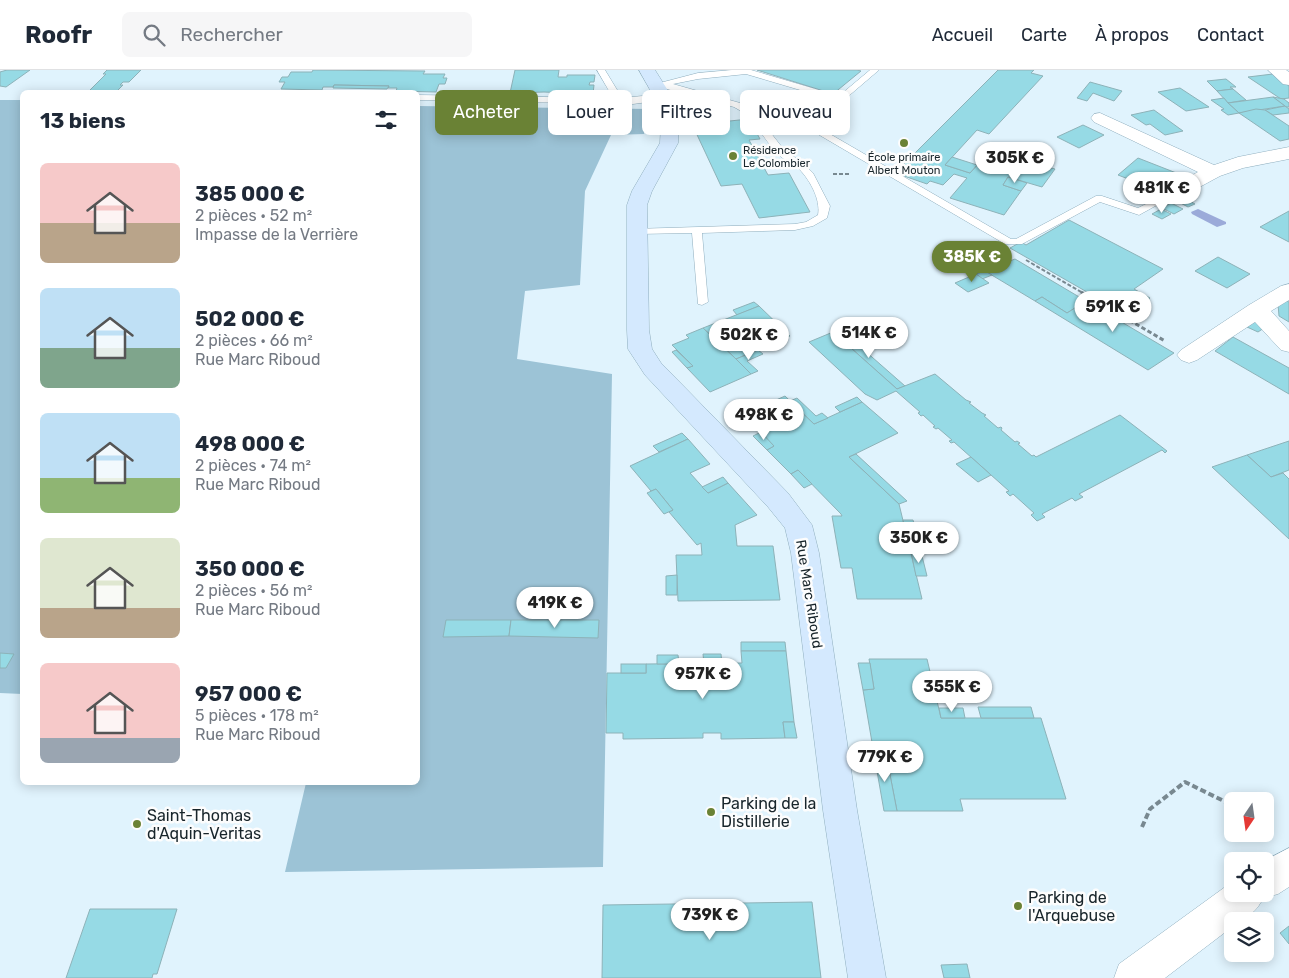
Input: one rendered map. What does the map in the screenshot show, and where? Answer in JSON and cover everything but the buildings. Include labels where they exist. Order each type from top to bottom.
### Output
[{"type":"street","points":[[1276,70],[1289,80]]},
{"type":"street","name":"Rue Marc Riboud","points":[[657,84],[670,124],[669,143],[640,197],[637,232],[637,302],[640,349],[653,369],[778,500],[798,525],[805,552],[840,810],[867,978]]},
{"type":"street","points":[[1100,118],[1213,172]]},
{"type":"street","points":[[1163,200],[1213,172],[1238,163],[1289,153]]},
{"type":"street","points":[[1190,355],[1289,291]]},
{"type":"street","points":[[1257,310],[1289,345]]},
{"type":"street","points":[[1274,875],[1289,866]]},
{"type":"street","points":[[1133,978],[1236,902]]},
{"type":"lane","points":[[601,70],[613,90]]},
{"type":"lane","points":[[850,91],[875,70]]},
{"type":"lane","points":[[632,95],[657,84],[698,76],[746,71],[810,90]]},
{"type":"lane","points":[[637,232],[795,227],[809,224],[823,216],[825,206],[810,175],[799,164],[782,153],[749,111],[737,105],[657,84]]},
{"type":"lane","points":[[420,98],[548,100]]},
{"type":"lane","points":[[827,135],[854,153],[1009,242],[1018,242],[1099,198],[1139,212],[1163,200]]},
{"type":"lane","points":[[697,231],[702,302]]},
{"type":"path","points":[[1142,827],[1150,809],[1185,782],[1224,801]]},
{"type":"shaded area","points":[[0,100],[20,100],[20,694],[0,693]]},
{"type":"shaded area","points":[[420,106],[435,106],[435,135],[538,135],[538,108],[548,108],[548,135],[611,135],[585,191],[580,285],[525,291],[517,359],[612,374],[603,867],[285,872],[306,785],[420,785]]},
{"type":"shaded area","points":[[632,109],[642,109],[642,134],[632,134]]},
{"type":"shaded area","points":[[1198,209],[1226,222],[1226,224],[1217,227],[1192,214],[1191,212]]},
{"type":"place","name":"École primaire Albert Mouton","points":[[904,143]]},
{"type":"place","name":"Résidence Le Colombier","points":[[733,156]]},
{"type":"place","name":"Parking de la Distillerie","points":[[711,812]]},
{"type":"place","name":"Saint-Thomas d'Aquin-Veritas","points":[[137,824]]},
{"type":"place","name":"Parking de l'Arquebuse","points":[[1018,906]]}]
